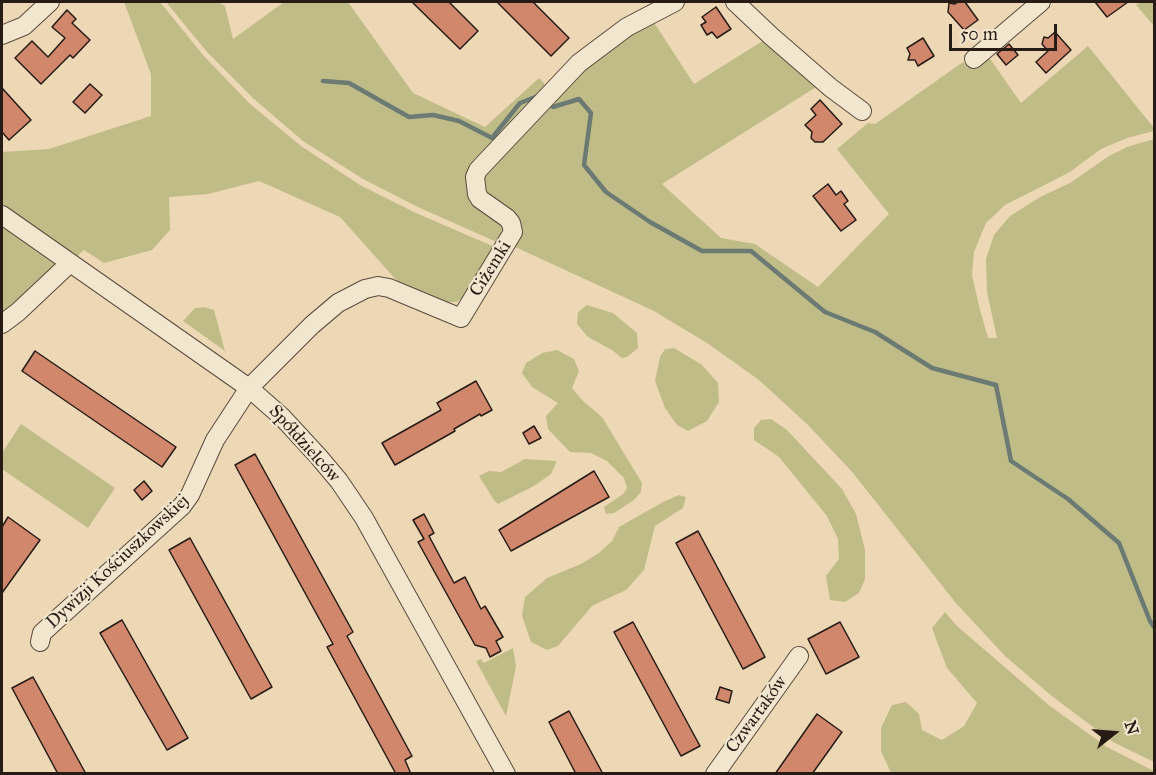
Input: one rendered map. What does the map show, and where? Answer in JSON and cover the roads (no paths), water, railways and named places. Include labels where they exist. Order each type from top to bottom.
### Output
[{"type":"street","points":[[2,35],[24,26],[50,2]]},
{"type":"street","name":"Ciżemki","points":[[249,388],[326,313],[350,296],[365,289],[378,286],[388,288],[460,318],[513,232],[512,223],[507,218],[480,199],[475,188],[475,177],[484,164],[579,63],[642,18],[675,2]]},
{"type":"street","points":[[735,2],[831,88],[862,111]]},
{"type":"street","points":[[974,59],[1041,2]]},
{"type":"street","name":"Spółdzielców","points":[[2,215],[249,388],[282,417],[318,456],[339,481],[364,518],[506,774]]},
{"type":"street","points":[[2,324],[70,263]]},
{"type":"street","name":"Dywizji Kościuszkowskiej","points":[[40,642],[42,633],[182,506],[190,495],[215,440],[249,388]]},
{"type":"street","name":"Czwartaków","points":[[715,774],[799,656]]},
{"type":"waterway","points":[[323,81],[349,83],[409,117],[433,115],[459,121],[492,138],[520,103],[540,97]]},
{"type":"waterway","points":[[546,102],[553,107],[579,99],[591,113],[584,165],[606,192],[650,222],[702,251],[751,251],[825,312],[875,332],[932,368],[996,385],[1011,461],[1068,499],[1119,543],[1154,627]]}]
